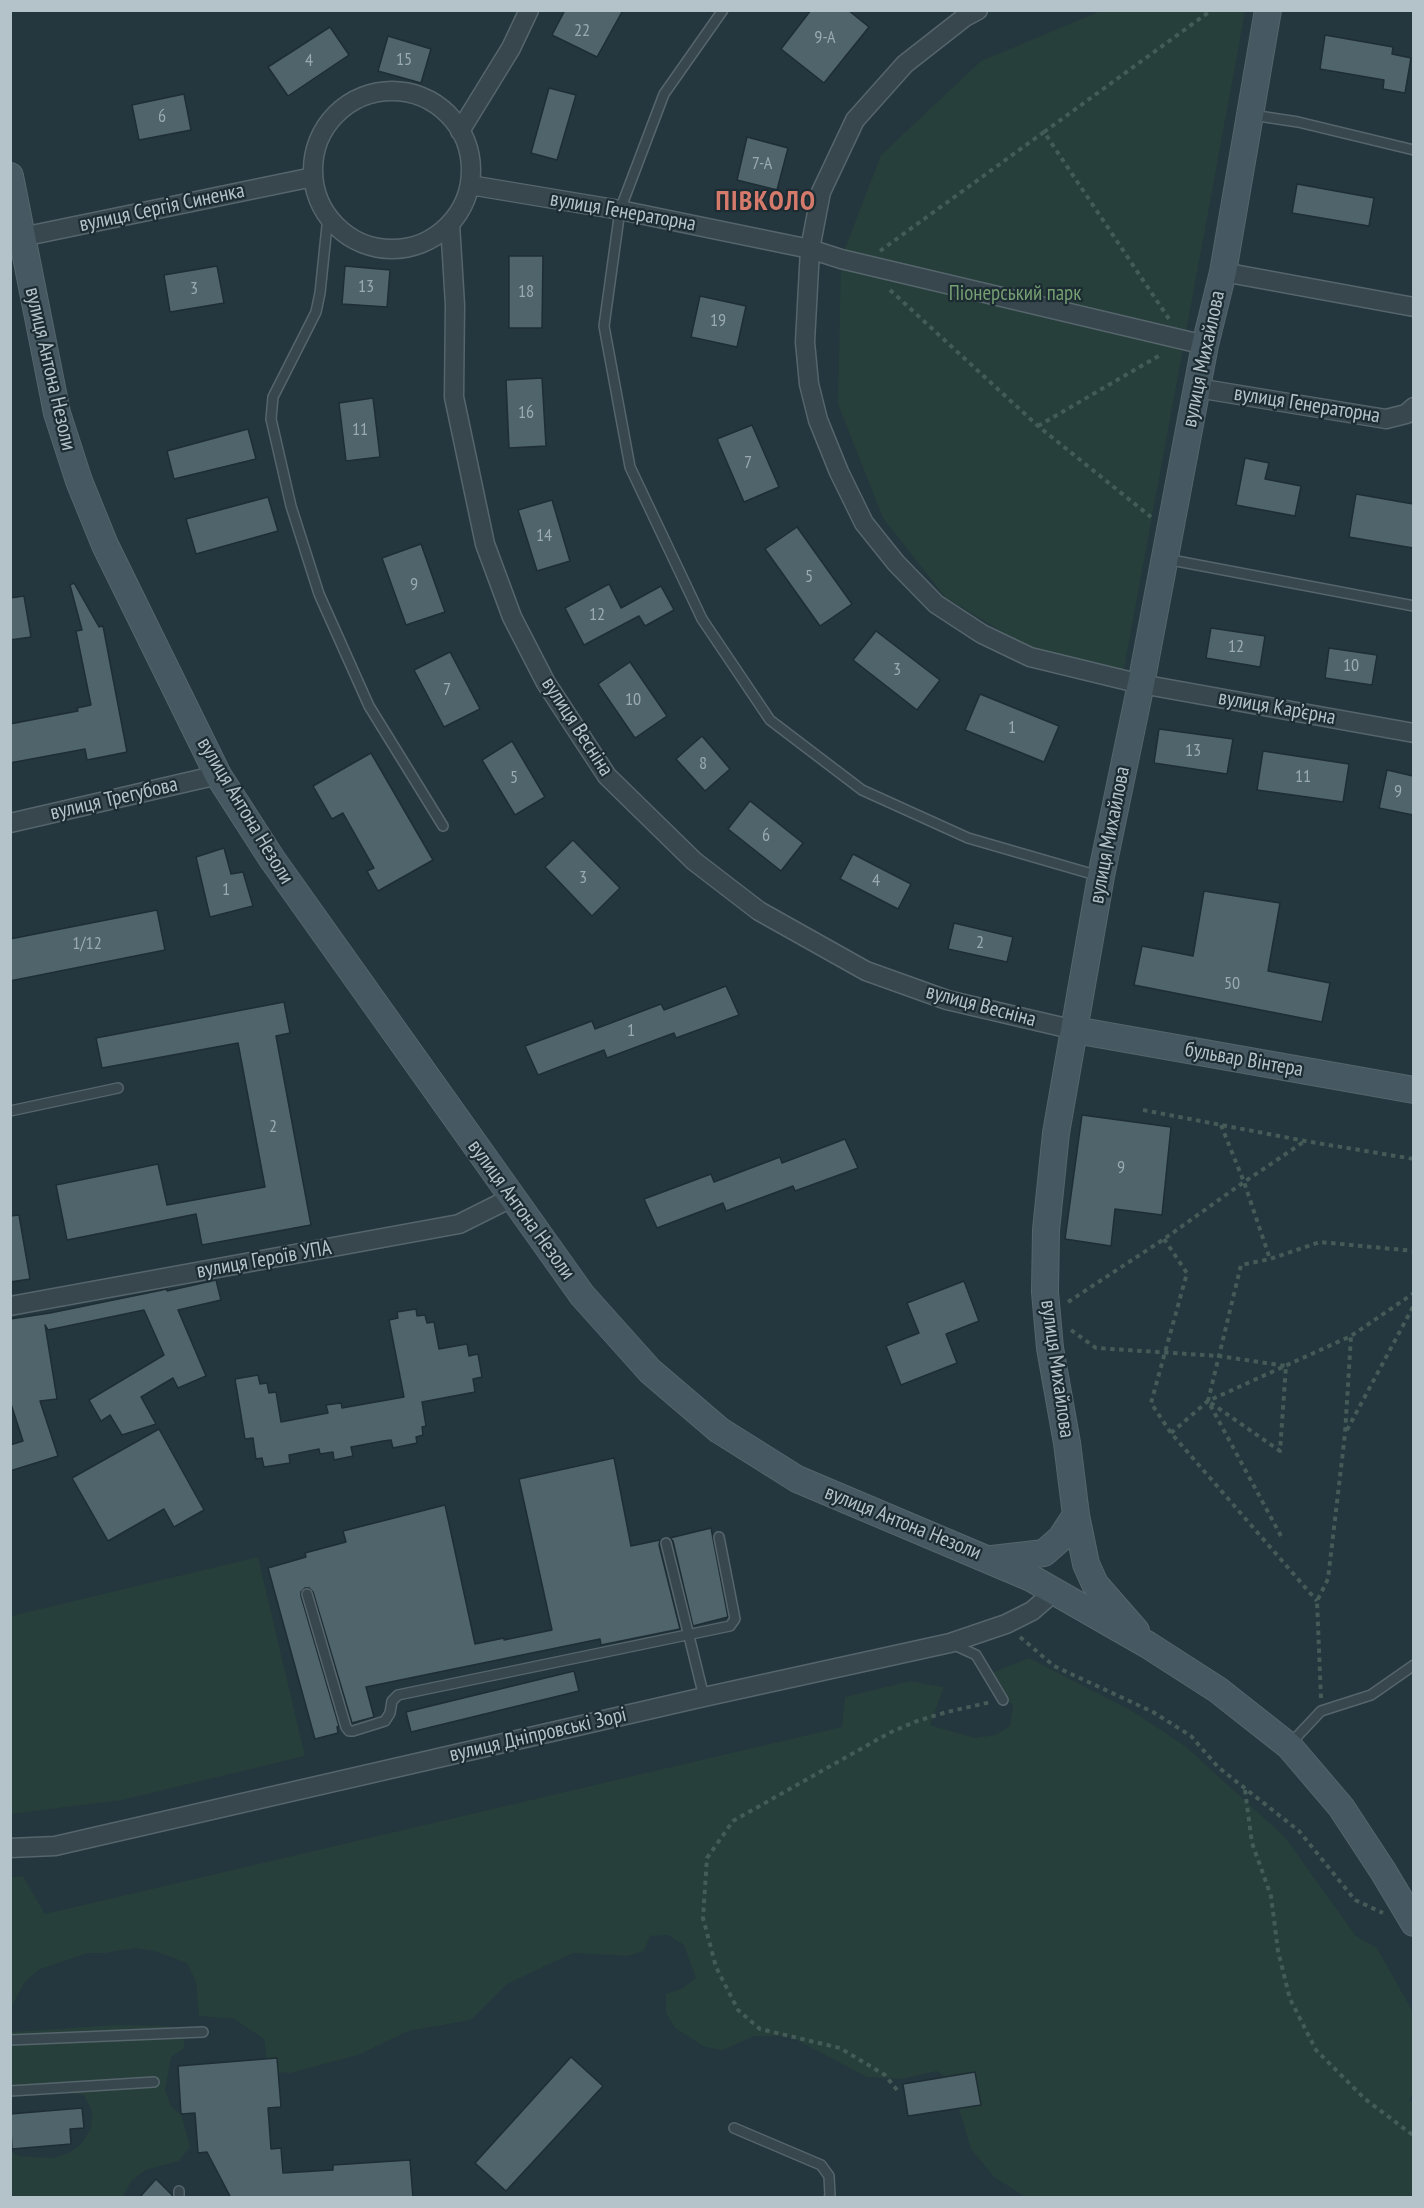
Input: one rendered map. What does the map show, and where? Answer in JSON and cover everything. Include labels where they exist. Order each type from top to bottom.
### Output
[{"type":"main road","name":"вулиця Михайлова","points":[[1148,1645],[1095,1584],[1086,1564],[1076,1515],[1067,1443],[1050,1348],[1046,1292],[1046,1230],[1054,1143],[1101,876],[1141,684],[1197,388],[1194,343],[1223,272],[1268,10]]},
{"type":"main road","name":"вулиця Антона Незоли","points":[[10,176],[16,238],[57,413],[78,481],[105,545],[218,775],[272,859],[582,1295],[650,1371],[719,1430],[797,1479],[990,1559],[1055,1591],[1148,1645],[1218,1690],[1288,1746],[1341,1807],[1383,1871],[1413,1923]]},
{"type":"main road","name":"бульвар Вінтера","points":[[1075,1030],[1413,1090]]},
{"type":"main road","points":[[990,1559],[1044,1553],[1061,1538],[1076,1515]]},
{"type":"street","points":[[460,131],[511,48],[529,10]]},
{"type":"street","name":"вулиця Кар’єрна","points":[[978,10],[905,64],[855,120],[821,192],[810,249],[805,342],[809,384],[818,420],[838,472],[864,523],[896,563],[936,604],[982,634],[1030,657],[1141,684],[1413,733]]},
{"type":"street","points":[[388,91],[413,93],[436,104],[460,131],[466,141],[471,163],[470,185],[463,206],[450,224],[432,238],[411,247],[387,249],[364,244],[344,233],[328,216],[318,197],[313,177],[315,151],[325,128],[341,109],[363,96],[388,91]]},
{"type":"street","name":"вулиця Сергія Синенка","points":[[16,238],[313,177]]},
{"type":"street","name":"вулиця Генераторна","points":[[470,185],[620,210],[810,249],[841,259],[1194,343]]},
{"type":"street","name":"вулиця Весніна","points":[[450,224],[455,305],[454,397],[485,544],[512,617],[546,683],[607,776],[694,861],[759,911],[866,971],[947,1000],[1075,1030]]},
{"type":"street","points":[[1223,272],[1413,307]]},
{"type":"street","name":"вулиця Генераторна","points":[[1197,388],[1386,419],[1406,414],[1413,407]]},
{"type":"street","name":"вулиця Трегубова","points":[[10,823],[218,775]]},
{"type":"street","name":"вулиця Героїв УПА","points":[[10,1306],[459,1224],[511,1198]]},
{"type":"street","name":"вулиця Дніпровські Зорі","points":[[10,1848],[55,1846],[950,1643],[1006,1624],[1032,1611],[1055,1591]]},
{"type":"lane","points":[[723,10],[664,94],[620,210],[604,326],[630,467],[702,619],[770,720],[862,790],[968,838],[1101,876]]},
{"type":"lane","points":[[1251,115],[1298,122],[1413,150]]},
{"type":"lane","points":[[328,216],[316,312],[273,397],[272,419],[291,506],[319,594],[369,706],[443,826]]},
{"type":"lane","points":[[1164,558],[1413,606]]},
{"type":"lane","points":[[10,1111],[118,1088]]},
{"type":"lane","points":[[307,1594],[346,1727],[351,1732],[384,1721],[390,1713],[392,1701],[398,1695],[730,1626],[735,1620],[719,1538]]},
{"type":"lane","points":[[666,1543],[704,1697]]},
{"type":"lane","points":[[950,1643],[976,1655],[1003,1700]]},
{"type":"lane","points":[[1288,1746],[1322,1711],[1371,1695],[1413,1665]]},
{"type":"lane","points":[[10,2040],[203,2032]]},
{"type":"lane","points":[[10,2091],[154,2082]]},
{"type":"lane","points":[[734,2128],[821,2165],[829,2176],[829,2198]]},
{"type":"path","points":[[1044,132],[1209,12]]},
{"type":"path","points":[[1038,426],[1194,343]]},
{"type":"path","points":[[1143,1110],[1413,1160]]},
{"type":"path","points":[[1220,1124],[1244,1182],[1270,1259]]},
{"type":"path","points":[[1061,1306],[1164,1239],[1305,1141]]},
{"type":"path","points":[[1164,1239],[1187,1273],[1151,1403],[1171,1433],[1317,1601]]},
{"type":"path","points":[[1281,1536],[1208,1401],[1241,1265],[1270,1259],[1320,1242],[1413,1251]]},
{"type":"path","points":[[1171,1433],[1208,1401],[1350,1336],[1413,1293]]},
{"type":"path","points":[[1345,1434],[1413,1305]]},
{"type":"path","points":[[1066,1327],[1096,1348],[1219,1356],[1286,1366]]},
{"type":"path","points":[[1322,1711],[1317,1601],[1328,1579],[1345,1434],[1350,1336]]},
{"type":"path","points":[[1208,1401],[1280,1451],[1286,1366]]},
{"type":"path","points":[[1006,1624],[1054,1666],[1153,1712],[1191,1736],[1218,1767],[1299,1831],[1355,1900],[1384,1914]]},
{"type":"path","points":[[897,2090],[885,2075],[840,2048],[760,2030],[738,2010],[716,1967],[703,1918],[706,1858],[733,1821],[889,1733],[947,1712],[1003,1700]]},
{"type":"path","points":[[1245,1789],[1252,1842],[1271,1896],[1278,1951],[1290,1999],[1316,2050],[1365,2099],[1413,2136]]},
{"type":"green space","name":"Піонерський парк","points":[[1098,12],[1245,12],[1123,674],[1039,654],[945,597],[883,518],[838,404],[841,259],[881,155],[981,61]]},
{"type":"green space","points":[[258,1557],[305,1756],[122,1800],[11,1814],[11,1616]]},
{"type":"green space","points":[[1029,1658],[1132,1711],[1185,1746],[1284,1836],[1356,1936],[1377,1948],[1413,2012],[1414,2092],[1409,2100],[1414,2103],[1413,2197],[1025,2197],[994,2177],[971,2149],[951,2082],[937,2071],[902,2079],[867,2077],[789,2036],[754,2036],[723,2050],[705,2047],[675,2028],[666,2013],[666,1994],[683,1988],[696,1978],[684,1945],[668,1935],[650,1936],[644,1951],[628,1956],[573,1953],[507,1984],[471,2020],[408,2031],[361,2054],[291,2073],[274,2072],[266,2056],[264,2039],[234,2019],[199,2016],[196,1982],[187,1963],[154,1951],[136,1948],[88,1953],[38,1970],[25,1982],[11,2007],[11,1877],[23,1876],[45,1914],[842,1727],[845,1697],[910,1681],[944,1687],[930,1725],[975,1738],[995,1735],[1010,1726],[1013,1705],[981,1677]]},
{"type":"green space","points":[[115,2025],[166,2026],[182,2031],[185,2048],[171,2057],[165,2090],[171,2106],[181,2114],[190,2147],[179,2161],[146,2170],[132,2180],[123,2197],[11,2197],[10,2150],[19,2156],[54,2158],[69,2153],[82,2143],[91,2128],[92,2111],[84,2095],[11,2086],[11,2032]]},
{"type":"building","points":[[565,10],[623,10],[597,57],[552,35]]},
{"type":"building","points":[[811,10],[848,10],[869,27],[824,83],[781,49]]},
{"type":"building","points":[[330,27],[349,55],[288,96],[268,67]]},
{"type":"building","points":[[1325,35],[1393,47],[1392,54],[1411,58],[1405,93],[1383,89],[1384,80],[1320,69]]},
{"type":"building","points":[[388,36],[431,49],[421,83],[378,71]]},
{"type":"building","points":[[549,88],[576,95],[557,160],[531,153]]},
{"type":"building","points":[[184,94],[191,130],[139,140],[132,105]]},
{"type":"building","points":[[747,137],[788,148],[777,190],[737,180]]},
{"type":"building","points":[[1297,184],[1374,198],[1369,226],[1292,213]]},
{"type":"building","points":[[509,256],[543,256],[542,328],[509,328]]},
{"type":"building","points":[[217,266],[224,303],[170,312],[164,275]]},
{"type":"building","points":[[345,266],[390,270],[387,307],[342,304]]},
{"type":"building","points":[[700,296],[746,306],[737,347],[691,337]]},
{"type":"building","points":[[542,378],[546,446],[509,448],[506,380]]},
{"type":"building","points":[[373,398],[380,457],[346,461],[339,403]]},
{"type":"building","points":[[752,425],[779,487],[744,502],[717,439]]},
{"type":"building","points":[[248,429],[256,459],[174,479],[167,451]]},
{"type":"building","points":[[1245,458],[1269,463],[1265,479],[1301,486],[1295,516],[1236,505]]},
{"type":"building","points":[[1356,494],[1413,504],[1413,548],[1349,537]]},
{"type":"building","points":[[268,497],[278,531],[196,554],[186,519]]},
{"type":"building","points":[[552,500],[570,561],[537,571],[518,510]]},
{"type":"building","points":[[797,527],[852,604],[820,626],[765,549]]},
{"type":"building","points":[[421,544],[445,612],[406,625],[382,558]]},
{"type":"building","points":[[74,583],[99,627],[103,626],[127,752],[87,760],[85,749],[10,763],[10,724],[78,711],[77,708],[91,705],[76,631],[82,630],[70,585]]},
{"type":"building","points":[[609,584],[621,608],[661,586],[674,610],[645,626],[639,616],[584,645],[565,608]]},
{"type":"building","points":[[24,596],[31,637],[10,640],[10,598]]},
{"type":"building","points":[[1211,628],[1265,636],[1260,667],[1206,658]]},
{"type":"building","points":[[876,631],[940,680],[917,710],[853,660]]},
{"type":"building","points":[[1329,648],[1377,655],[1372,685],[1325,678]]},
{"type":"building","points":[[450,652],[480,709],[444,727],[414,670]]},
{"type":"building","points":[[630,662],[667,716],[635,738],[598,684]]},
{"type":"building","points":[[980,694],[1059,726],[1044,762],[965,730]]},
{"type":"building","points":[[1159,729],[1233,739],[1227,774],[1154,763]]},
{"type":"building","points":[[702,736],[730,769],[705,791],[676,759]]},
{"type":"building","points":[[512,741],[545,797],[515,815],[482,760]]},
{"type":"building","points":[[1263,751],[1349,764],[1343,802],[1257,790]]},
{"type":"building","points":[[371,753],[433,860],[378,891],[367,871],[374,868],[343,813],[332,819],[313,786]]},
{"type":"building","points":[[1387,770],[1413,776],[1413,815],[1379,808]]},
{"type":"building","points":[[750,801],[803,843],[781,871],[728,829]]},
{"type":"building","points":[[573,840],[620,888],[592,916],[545,867]]},
{"type":"building","points":[[224,848],[231,874],[243,872],[253,906],[210,917],[196,857]]},
{"type":"building","points":[[853,854],[911,884],[898,909],[840,879]]},
{"type":"building","points":[[1204,891],[1280,903],[1268,971],[1330,983],[1322,1022],[1134,985],[1142,946],[1193,956]]},
{"type":"building","points":[[157,910],[165,950],[10,981],[10,939]]},
{"type":"building","points":[[954,923],[1013,937],[1007,962],[948,949]]},
{"type":"building","points":[[726,986],[739,1015],[676,1038],[674,1033],[607,1058],[604,1050],[538,1075],[525,1046],[592,1021],[595,1029],[661,1004],[664,1010]]},
{"type":"building","points":[[284,1002],[290,1033],[276,1036],[311,1225],[202,1245],[196,1214],[67,1240],[56,1185],[158,1164],[167,1205],[265,1187],[238,1043],[102,1068],[96,1038]]},
{"type":"building","points":[[1082,1115],[1171,1127],[1162,1215],[1115,1209],[1111,1246],[1065,1239]]},
{"type":"building","points":[[845,1139],[858,1168],[795,1191],[793,1186],[726,1211],[723,1203],[657,1228],[644,1199],[711,1174],[714,1182],[780,1157],[782,1163]]},
{"type":"building","points":[[19,1215],[30,1279],[10,1282],[10,1216]]},
{"type":"building","points":[[216,1280],[221,1300],[178,1310],[206,1376],[178,1388],[173,1378],[141,1397],[156,1424],[122,1435],[110,1415],[101,1421],[89,1400],[164,1355],[144,1310],[48,1330],[45,1325],[57,1399],[40,1401],[58,1456],[10,1471],[10,1445],[23,1441],[10,1401],[10,1319]]},
{"type":"building","points":[[964,1281],[979,1321],[946,1334],[957,1363],[901,1385],[886,1346],[919,1333],[907,1303]]},
{"type":"building","points":[[416,1309],[417,1316],[425,1315],[427,1323],[434,1322],[439,1349],[467,1344],[469,1356],[478,1354],[482,1377],[473,1379],[475,1392],[422,1402],[426,1426],[422,1427],[423,1435],[416,1437],[417,1443],[393,1448],[391,1440],[351,1447],[353,1456],[334,1460],[333,1452],[320,1454],[319,1449],[289,1455],[290,1463],[264,1467],[262,1458],[256,1459],[253,1438],[245,1439],[235,1379],[258,1375],[260,1384],[267,1383],[269,1393],[276,1392],[281,1422],[328,1413],[326,1405],[341,1403],[342,1408],[404,1397],[389,1320],[398,1318],[397,1312]]},
{"type":"building","points":[[159,1429],[204,1510],[174,1527],[164,1509],[108,1541],[72,1478]]},
{"type":"building","points":[[614,1458],[631,1546],[660,1540],[659,1545],[680,1629],[601,1645],[600,1639],[366,1687],[374,1717],[352,1723],[313,1592],[305,1588],[301,1596],[339,1726],[337,1727],[338,1733],[315,1739],[268,1568],[306,1557],[305,1553],[346,1542],[343,1531],[445,1505],[475,1644],[552,1630],[519,1479]]},
{"type":"building","points":[[711,1528],[728,1617],[693,1626],[673,1541],[670,1538]]},
{"type":"building","points":[[574,1671],[579,1691],[411,1732],[406,1712]]},
{"type":"building","points":[[571,2057],[603,2086],[506,2191],[475,2163]]},
{"type":"building","points":[[277,2058],[281,2107],[268,2108],[271,2149],[281,2148],[283,2173],[333,2170],[333,2165],[410,2160],[413,2198],[231,2198],[207,2152],[198,2153],[195,2113],[181,2114],[178,2066]]},
{"type":"building","points":[[975,2072],[981,2105],[908,2116],[903,2084]]},
{"type":"building","points":[[82,2108],[84,2128],[70,2129],[71,2144],[12,2149],[10,2114]]},
{"type":"building","points":[[156,2179],[172,2195],[172,2198],[139,2198]]},
{"type":"district","name":"ПІВКОЛО","points":[[766,202]]}]
